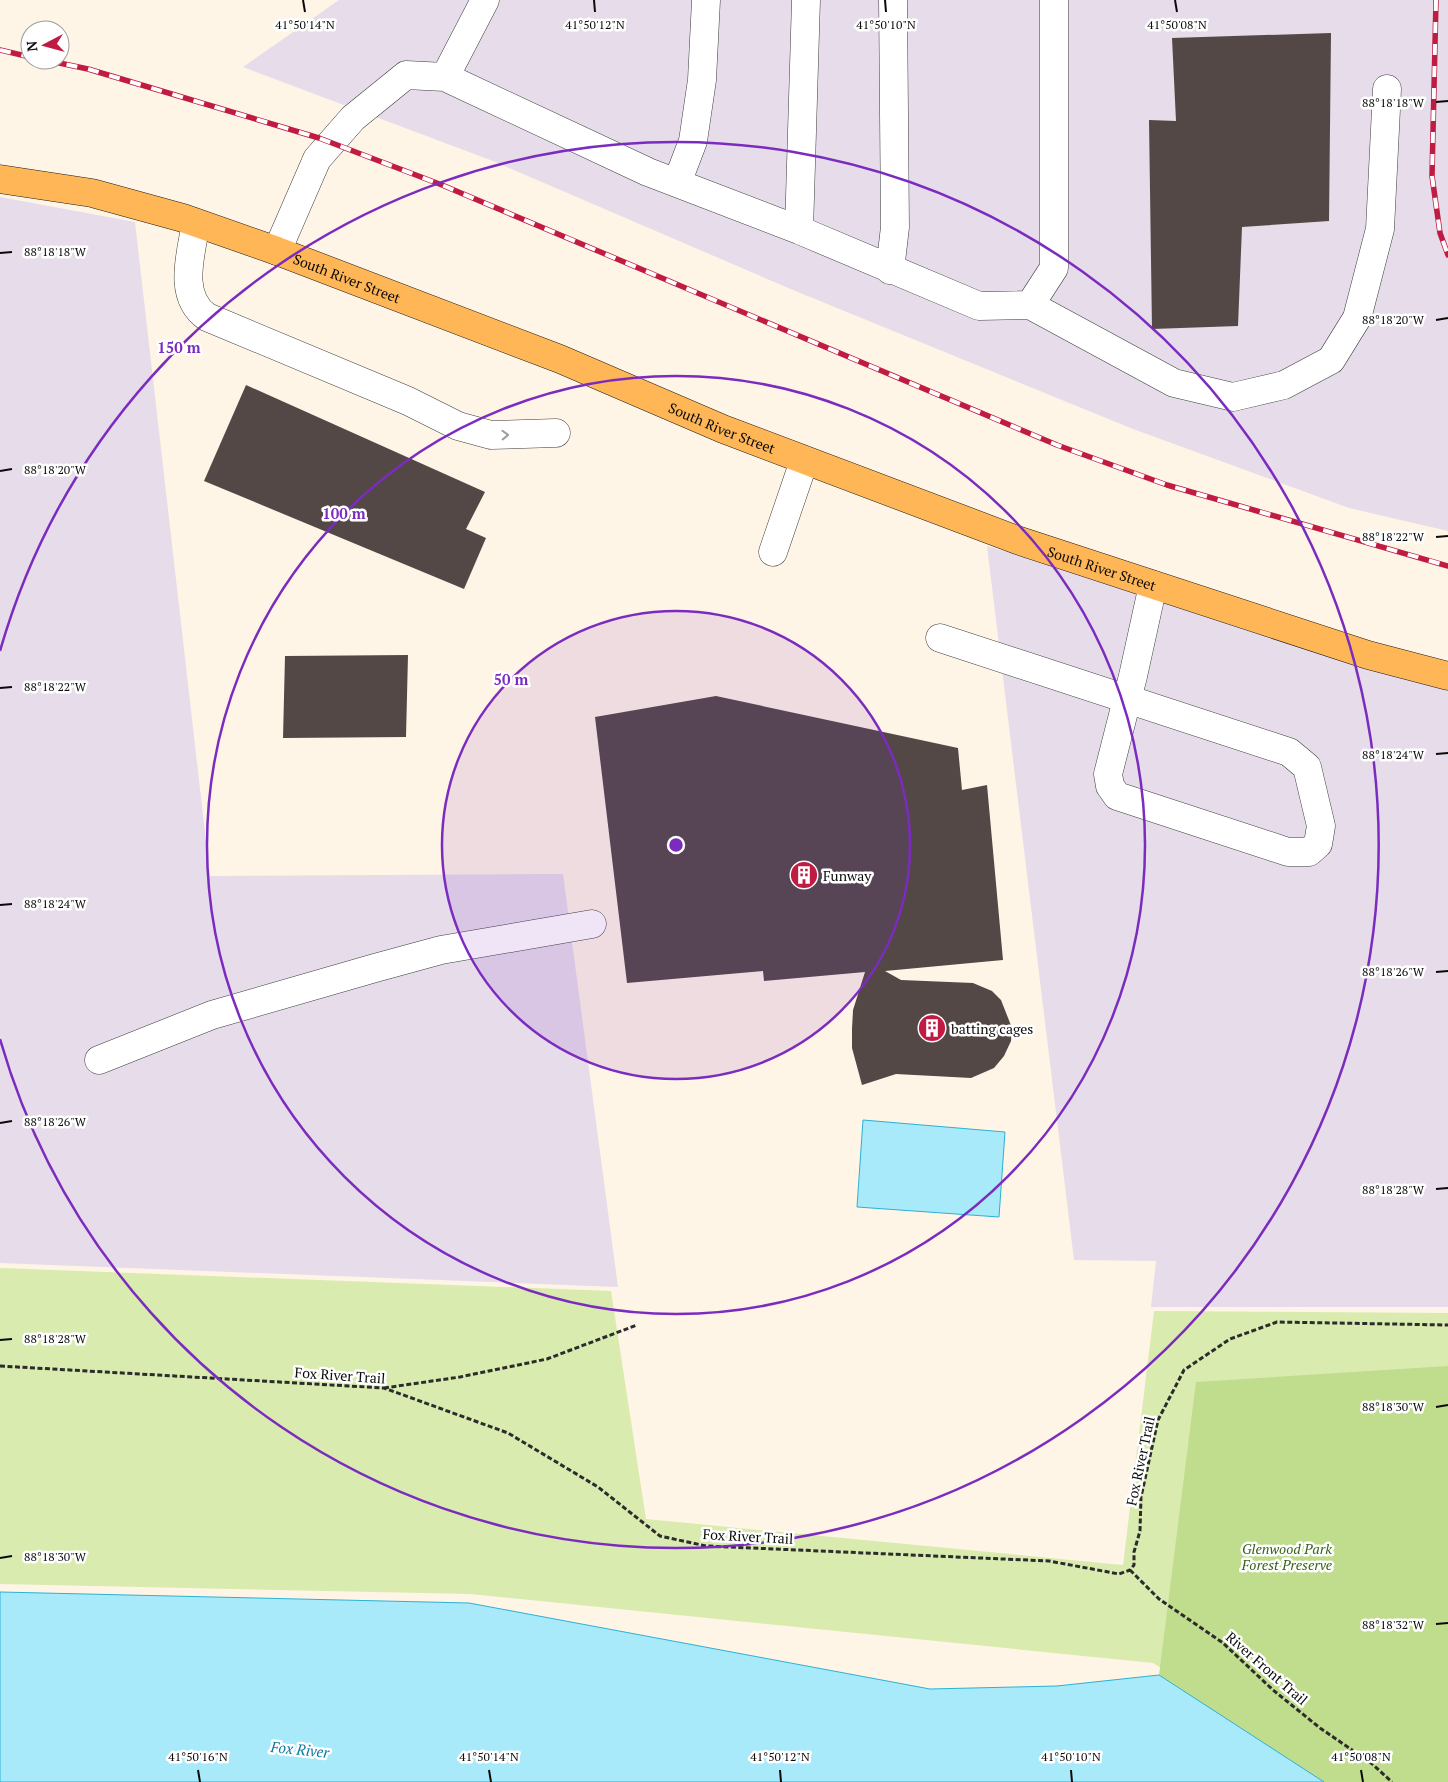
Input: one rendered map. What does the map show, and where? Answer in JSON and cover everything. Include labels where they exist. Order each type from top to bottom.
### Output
[{"type":"main road","name":"South River Street","points":[[0,179],[92,193],[196,223],[278,251],[560,359],[723,430],[1017,540],[1368,655],[1448,676]]},
{"type":"lane","points":[[446,77],[485,0]]},
{"type":"lane","points":[[678,183],[693,141],[702,80],[706,0]]},
{"type":"lane","points":[[798,230],[806,0]]},
{"type":"lane","points":[[890,270],[894,227],[893,0]]},
{"type":"lane","points":[[1030,304],[1054,268],[1054,0]]},
{"type":"lane","points":[[278,251],[317,159],[353,118],[406,75],[446,77],[502,106],[678,183],[798,230],[890,270],[979,306],[1030,304],[1127,360],[1174,383],[1233,398],[1284,385],[1331,360],[1357,318],[1380,229],[1387,89]]},
{"type":"lane","points":[[196,223],[188,272],[189,290],[197,310],[207,317],[408,401],[458,426],[492,435],[556,433]]},
{"type":"lane","points":[[773,552],[804,461]]},
{"type":"lane","points":[[940,638],[1126,701],[1289,752],[1301,760],[1307,767],[1321,826],[1318,844],[1309,852],[1288,852],[1117,796],[1110,786],[1108,774],[1126,701],[1153,585]]},
{"type":"lane","points":[[99,1060],[212,1015],[431,952],[592,924]]},
{"type":"path","name":"Fox River Trail","points":[[0,1366],[384,1388],[508,1433],[598,1487],[660,1536],[706,1546],[1049,1561],[1119,1574],[1130,1570],[1134,1565],[1134,1552],[1140,1531],[1141,1498],[1158,1420],[1184,1370],[1230,1339],[1276,1322],[1448,1325]]},
{"type":"path","points":[[384,1388],[460,1377],[547,1359],[637,1325]]},
{"type":"path","name":"River Front Trail","points":[[1130,1570],[1159,1599],[1223,1643],[1273,1690],[1320,1728],[1370,1763],[1392,1782]]},
{"type":"shaded area","points":[[339,0],[1448,0],[1448,531],[1349,508],[1133,429],[793,290],[493,161],[243,67]]},
{"type":"shaded area","points":[[0,197],[135,222],[210,876],[563,874],[618,1287],[0,1263]]},
{"type":"shaded area","points":[[987,546],[1448,682],[1448,1307],[1151,1307],[1156,1261],[1074,1260]]},
{"type":"green space","name":"Glenwood Park Forest Preserve","points":[[0,1268],[611,1291],[646,1519],[1123,1565],[1154,1311],[1448,1313],[1448,1782],[1334,1778],[1153,1663],[470,1594],[0,1584]]},
{"type":"green space","points":[[1448,1366],[1448,1782],[1324,1782],[1159,1675],[1196,1382]]},
{"type":"water","points":[[863,1120],[1005,1132],[999,1217],[857,1207]]},
{"type":"water","name":"Fox River","points":[[0,1592],[469,1603],[930,1689],[1057,1686],[1159,1675],[1324,1782],[0,1782]]},
{"type":"building","points":[[1331,33],[1329,221],[1242,227],[1238,326],[1152,329],[1149,120],[1176,121],[1172,38]]},
{"type":"building","points":[[246,385],[485,492],[466,529],[486,538],[464,589],[204,481]]},
{"type":"building","points":[[408,655],[406,737],[283,738],[285,656]]},
{"type":"building","name":"Funway","points":[[716,696],[958,748],[962,790],[987,785],[1003,960],[885,971],[901,980],[973,983],[992,991],[1001,1000],[1012,1028],[1011,1041],[1004,1056],[994,1068],[971,1078],[896,1074],[862,1085],[852,1048],[852,1029],[853,1010],[865,972],[764,981],[763,971],[627,983],[595,717]]},
{"type":"railway","points":[[1436,0],[1432,176],[1440,233],[1448,255]]},
{"type":"railway","points":[[0,50],[20,55]]},
{"type":"railway","points":[[70,65],[319,138],[442,185],[1057,445],[1167,485],[1448,566]]},
{"type":"place","name":"Funway","points":[[804,875]]},
{"type":"place","name":"batting cages","points":[[932,1028]]}]
